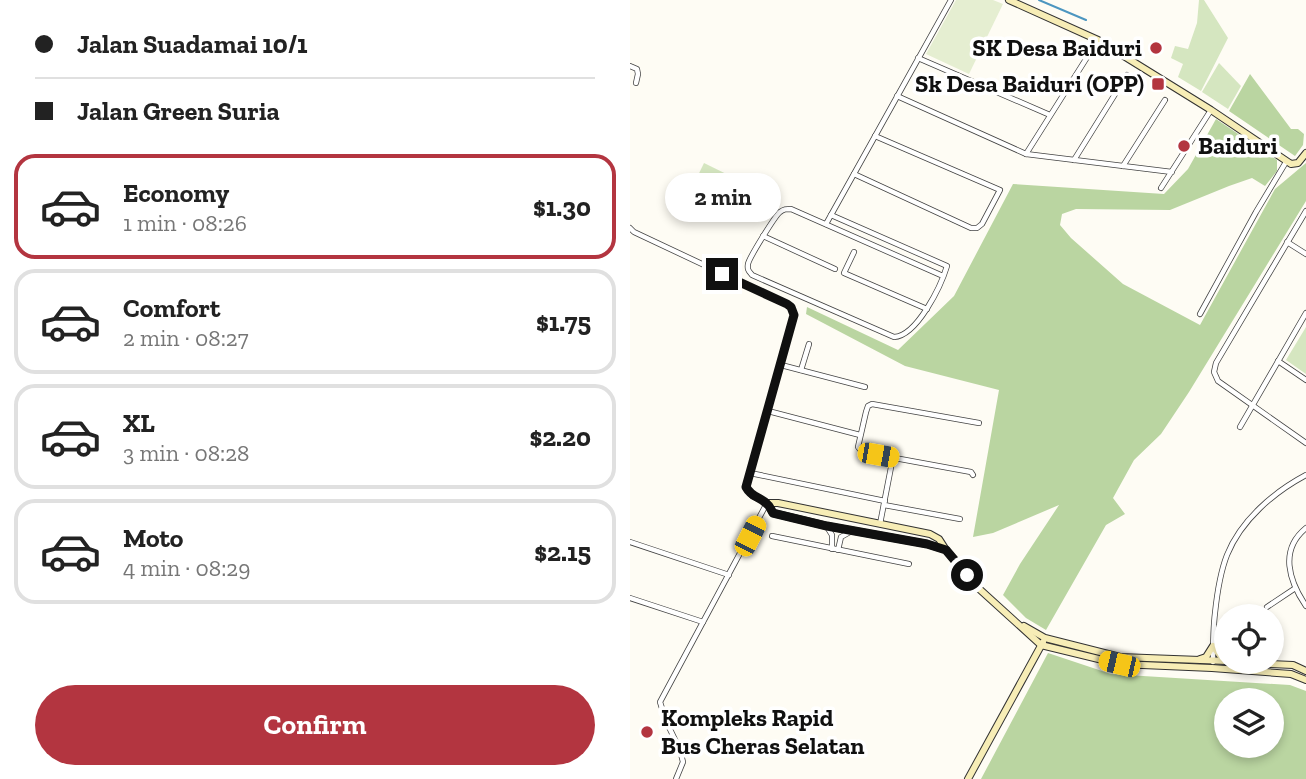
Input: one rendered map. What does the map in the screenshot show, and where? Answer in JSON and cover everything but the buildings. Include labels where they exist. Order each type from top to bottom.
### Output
[{"type":"street","points":[[826,224],[951,0]]},
{"type":"street","points":[[1009,0],[1098,40],[1211,110],[1286,162],[1294,164],[1304,156]]},
{"type":"street","points":[[1026,154],[1098,40]]},
{"type":"street","points":[[919,58],[1050,115]]},
{"type":"street","points":[[630,66],[637,69],[636,83]]},
{"type":"street","points":[[1074,160],[1127,75]]},
{"type":"street","points":[[897,96],[1026,154],[1172,172]]},
{"type":"street","points":[[1123,166],[1165,100]]},
{"type":"street","points":[[1161,188],[1211,110]]},
{"type":"street","points":[[854,174],[971,228],[982,225],[1000,190],[875,136]]},
{"type":"street","points":[[1200,314],[1286,162]]},
{"type":"street","points":[[831,215],[947,266],[943,276],[927,309],[902,335],[894,337],[752,275],[748,270],[748,264],[778,214],[791,209],[943,276]]},
{"type":"street","points":[[1306,211],[1216,363],[1214,372],[1217,381],[1306,443]]},
{"type":"street","points":[[630,228],[791,307],[794,319],[784,365],[746,487],[752,496],[767,503],[930,534],[939,539],[976,586],[1028,634],[1043,641],[1119,664],[1213,664],[1291,674],[1306,680]]},
{"type":"street","points":[[763,236],[835,269]]},
{"type":"street","points":[[1287,242],[1306,254]]},
{"type":"street","points":[[853,252],[844,273],[927,309]]},
{"type":"street","points":[[1240,426],[1306,313]]},
{"type":"street","points":[[801,370],[809,344]]},
{"type":"street","points":[[1278,361],[1306,380]]},
{"type":"street","points":[[784,365],[865,387]]},
{"type":"street","points":[[973,475],[971,472],[862,452],[858,447],[869,404],[979,423]]},
{"type":"street","points":[[768,411],[860,435]]},
{"type":"street","points":[[880,524],[893,457]]},
{"type":"street","points":[[750,473],[960,519]]},
{"type":"street","points":[[1213,664],[1214,615],[1228,553],[1249,520],[1265,504],[1306,475]]},
{"type":"street","points":[[767,503],[773,513],[946,550]]},
{"type":"street","points":[[676,779],[683,762],[660,702],[767,503]]},
{"type":"street","points":[[827,526],[835,550]]},
{"type":"street","points":[[1306,528],[1300,532],[1293,545],[1289,561],[1294,589],[1306,606]]},
{"type":"street","points":[[835,550],[841,537],[854,531]]},
{"type":"street","points":[[772,536],[909,564]]},
{"type":"street","points":[[630,542],[729,575]]},
{"type":"street","points":[[1271,604],[1294,589]]},
{"type":"street","points":[[630,598],[703,622]]},
{"type":"street","points":[[1043,641],[1120,657],[1198,660],[1213,664]]},
{"type":"street","points":[[968,779],[1043,641]]},
{"type":"street","points":[[1198,660],[1206,657],[1213,646]]},
{"type":"street","points":[[1284,664],[1306,671]]},
{"type":"green space","points":[[956,0],[993,0],[1003,4],[969,74],[926,54]]},
{"type":"green space","points":[[1199,0],[1204,0],[1228,38],[1201,91],[1178,77],[1183,64],[1171,58],[1175,46],[1188,49],[1197,23]]},
{"type":"green space","points":[[1219,63],[1241,86],[1228,109],[1202,92]]},
{"type":"green space","points":[[1250,74],[1291,129],[1298,129],[1304,134],[1303,145],[1295,156],[1229,111]]},
{"type":"green space","points":[[1216,119],[1277,160],[1277,171],[1265,186],[1252,178],[1170,210],[1076,209],[1062,214],[1060,225],[1071,238],[1123,284],[1200,325],[1275,189],[1306,163],[1306,201],[1189,392],[1161,434],[1134,460],[1113,498],[1125,514],[1106,525],[1046,630],[1026,618],[1003,595],[1059,505],[993,533],[973,537],[999,390],[905,366],[806,314],[807,307],[898,350],[954,296],[1013,184],[1164,194],[1188,169]]},
{"type":"green space","points":[[704,163],[761,191],[744,220],[689,194]]},
{"type":"green space","points":[[1306,327],[1306,374],[1286,360]]},
{"type":"green space","points":[[1048,653],[1111,674],[1290,685],[1306,691],[1306,779],[981,779]]},
{"type":"waterway","points":[[1039,0],[1086,20]]},
{"type":"place","name":"SK Desa Baiduri","points":[[1156,48]]},
{"type":"place","name":"Sk Desa Baiduri (OPP)","points":[[1158,84]]},
{"type":"place","name":"Baiduri","points":[[1184,146]]},
{"type":"place","name":"Kompleks Rapid Bus Cheras Selatan","points":[[647,732]]},
{"type":"route","points":[[722,274],[787,304],[794,315],[746,487],[752,496],[767,503],[773,513],[946,550],[967,575]]}]
